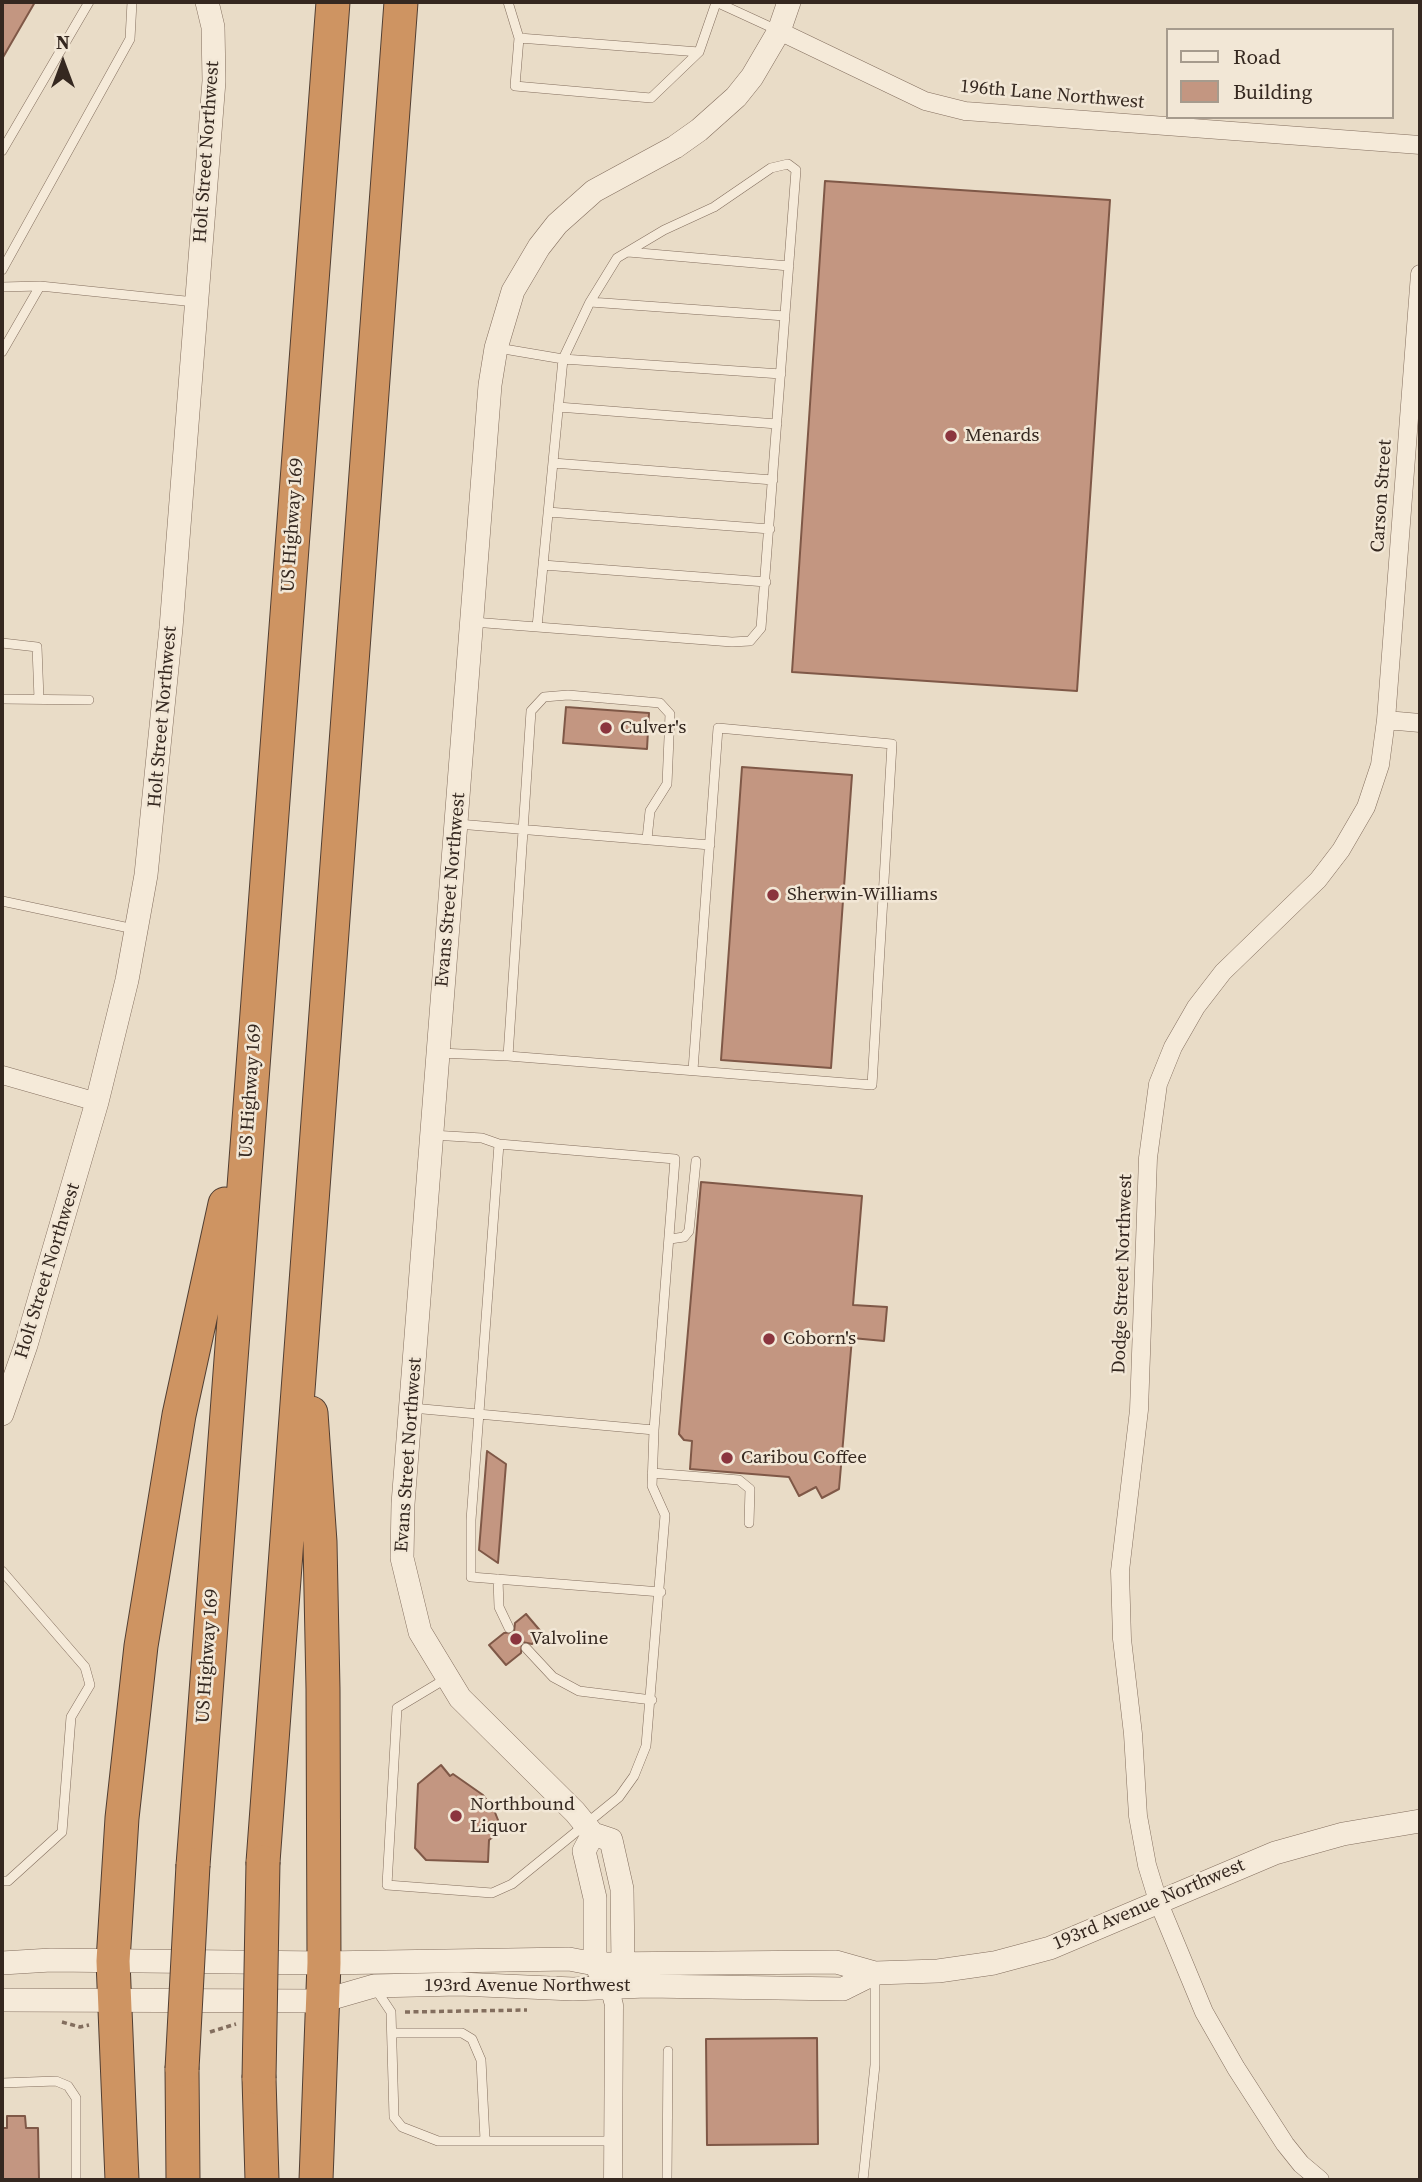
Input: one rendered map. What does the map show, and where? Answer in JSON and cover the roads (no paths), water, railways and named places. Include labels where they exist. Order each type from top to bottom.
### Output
[{"type":"highway","name":"US Highway 169","points":[[183,2180],[183,2069],[192,1864],[333,2]]},
{"type":"highway","points":[[262,2180],[259,2078],[263,1862],[401,2]]},
{"type":"highway","points":[[122,2180],[114,1961],[122,1818],[141,1646],[179,1415],[251,1086]]},
{"type":"highway","points":[[303,1304],[320,1542],[324,1963],[316,2180]]},
{"type":"street","name":"Holt Street Northwest","points":[[2,1414],[30,1332],[97,1102],[137,929],[156,797],[214,71],[213,27],[207,2]]},
{"type":"street","name":"Evans Street Northwest","points":[[611,1990],[624,1964],[622,1889],[611,1840],[589,1829],[476,1717],[447,1678],[420,1632],[401,1559],[437,1053],[490,385],[496,348],[513,291],[539,247],[557,224],[594,191],[675,147],[718,115],[752,77],[779,31],[789,2]]},
{"type":"street","name":"196th Lane Northwest","points":[[779,31],[925,101],[965,110],[1420,145]]},
{"type":"street","name":"Carson Street","points":[[1386,720],[1420,274]]},
{"type":"street","points":[[1386,720],[1420,723]]},
{"type":"street","name":"Dodge Street Northwest","points":[[1320,2180],[1301,2164],[1284,2144],[1236,2068],[1204,2012],[1157,1901],[1140,1829],[1120,1606],[1123,1535],[1139,1410],[1148,1158],[1157,1084],[1173,1047],[1196,1007],[1223,972],[1318,880],[1341,850],[1366,807],[1380,765],[1386,720]]},
{"type":"street","points":[[2,1075],[97,1102]]},
{"type":"street","name":"193rd Avenue Northwest","points":[[2,1963],[324,1963],[569,1959],[595,1964],[649,1961],[836,1962],[875,1973],[938,1971],[1021,1957],[1085,1934],[1157,1901],[1275,1853],[1343,1834],[1420,1821]]},
{"type":"street","points":[[589,1829],[584,1851],[595,1898],[595,1964],[611,1990],[614,2005],[613,2180]]},
{"type":"street","name":"193rd Avenue Northwest","points":[[2,2000],[322,2001],[374,1986],[459,1984],[611,1990],[646,1986],[843,1989],[875,1973]]},
{"type":"lane","points":[[2,151],[89,2]]},
{"type":"lane","points":[[2,270],[130,39],[132,2]]},
{"type":"lane","points":[[508,2],[519,38],[515,86],[651,98],[699,52],[716,2],[779,31]]},
{"type":"lane","points":[[519,38],[699,52]]},
{"type":"lane","points":[[471,622],[537,627],[750,641],[761,628],[796,170],[788,164],[771,168],[714,207],[664,230],[617,258],[590,302],[563,359],[537,627]]},
{"type":"lane","points":[[628,252],[789,266]]},
{"type":"lane","points":[[2,287],[40,286],[195,302]]},
{"type":"lane","points":[[2,352],[40,286]]},
{"type":"lane","points":[[590,302],[785,316]]},
{"type":"lane","points":[[496,348],[563,359],[781,374]]},
{"type":"lane","points":[[558,407],[778,424]]},
{"type":"lane","points":[[553,463],[774,480]]},
{"type":"lane","points":[[548,512],[770,529]]},
{"type":"lane","points":[[543,565],[766,582]]},
{"type":"lane","points":[[2,643],[37,647],[39,699]]},
{"type":"lane","points":[[508,1056],[531,710],[544,697],[568,695],[660,703],[670,714],[667,784],[650,811],[647,839]]},
{"type":"lane","points":[[2,699],[89,699]]},
{"type":"lane","points":[[437,1053],[508,1056],[872,1085],[892,744],[718,728],[693,1070]]},
{"type":"lane","points":[[456,824],[710,845]]},
{"type":"lane","points":[[2,901],[137,929]]},
{"type":"lane","points":[[432,1135],[482,1139],[499,1144],[676,1159],[654,1430],[652,1486],[665,1516],[652,1700],[646,1746],[634,1776],[619,1797],[589,1829],[501,1891],[492,1893],[387,1885],[397,1709],[447,1678]]},
{"type":"lane","points":[[499,1144],[471,1521],[471,1577],[660,1592]]},
{"type":"lane","points":[[670,1239],[684,1237],[689,1231],[696,1161]]},
{"type":"lane","points":[[412,1408],[654,1430]]},
{"type":"lane","points":[[652,1473],[739,1480],[750,1489],[749,1523]]},
{"type":"lane","points":[[2,1571],[85,1667],[90,1685],[71,1717],[62,1832],[8,1881],[2,1881]]},
{"type":"lane","points":[[498,1579],[499,1607],[509,1628]]},
{"type":"lane","points":[[526,1648],[566,1686],[597,1696],[652,1700]]},
{"type":"lane","points":[[863,2180],[875,2065],[875,1973]]},
{"type":"lane","points":[[374,1986],[391,2012],[394,2117],[401,2127],[438,2141],[613,2141]]},
{"type":"lane","points":[[392,2033],[463,2033],[472,2039],[481,2060],[485,2140]]},
{"type":"lane","points":[[667,2180],[668,2051]]},
{"type":"lane","points":[[2,2083],[56,2081],[68,2086],[76,2098],[76,2180]]},
{"type":"place","name":"Menards","points":[[951,436]]},
{"type":"place","name":"Culver's","points":[[606,728]]},
{"type":"place","name":"Sherwin-Williams","points":[[773,895]]},
{"type":"place","name":"Coborn's","points":[[769,1339]]},
{"type":"place","name":"Caribou Coffee","points":[[727,1458]]},
{"type":"place","name":"Valvoline","points":[[516,1639]]},
{"type":"place","name":"Northbound Liquor","points":[[456,1816]]}]
